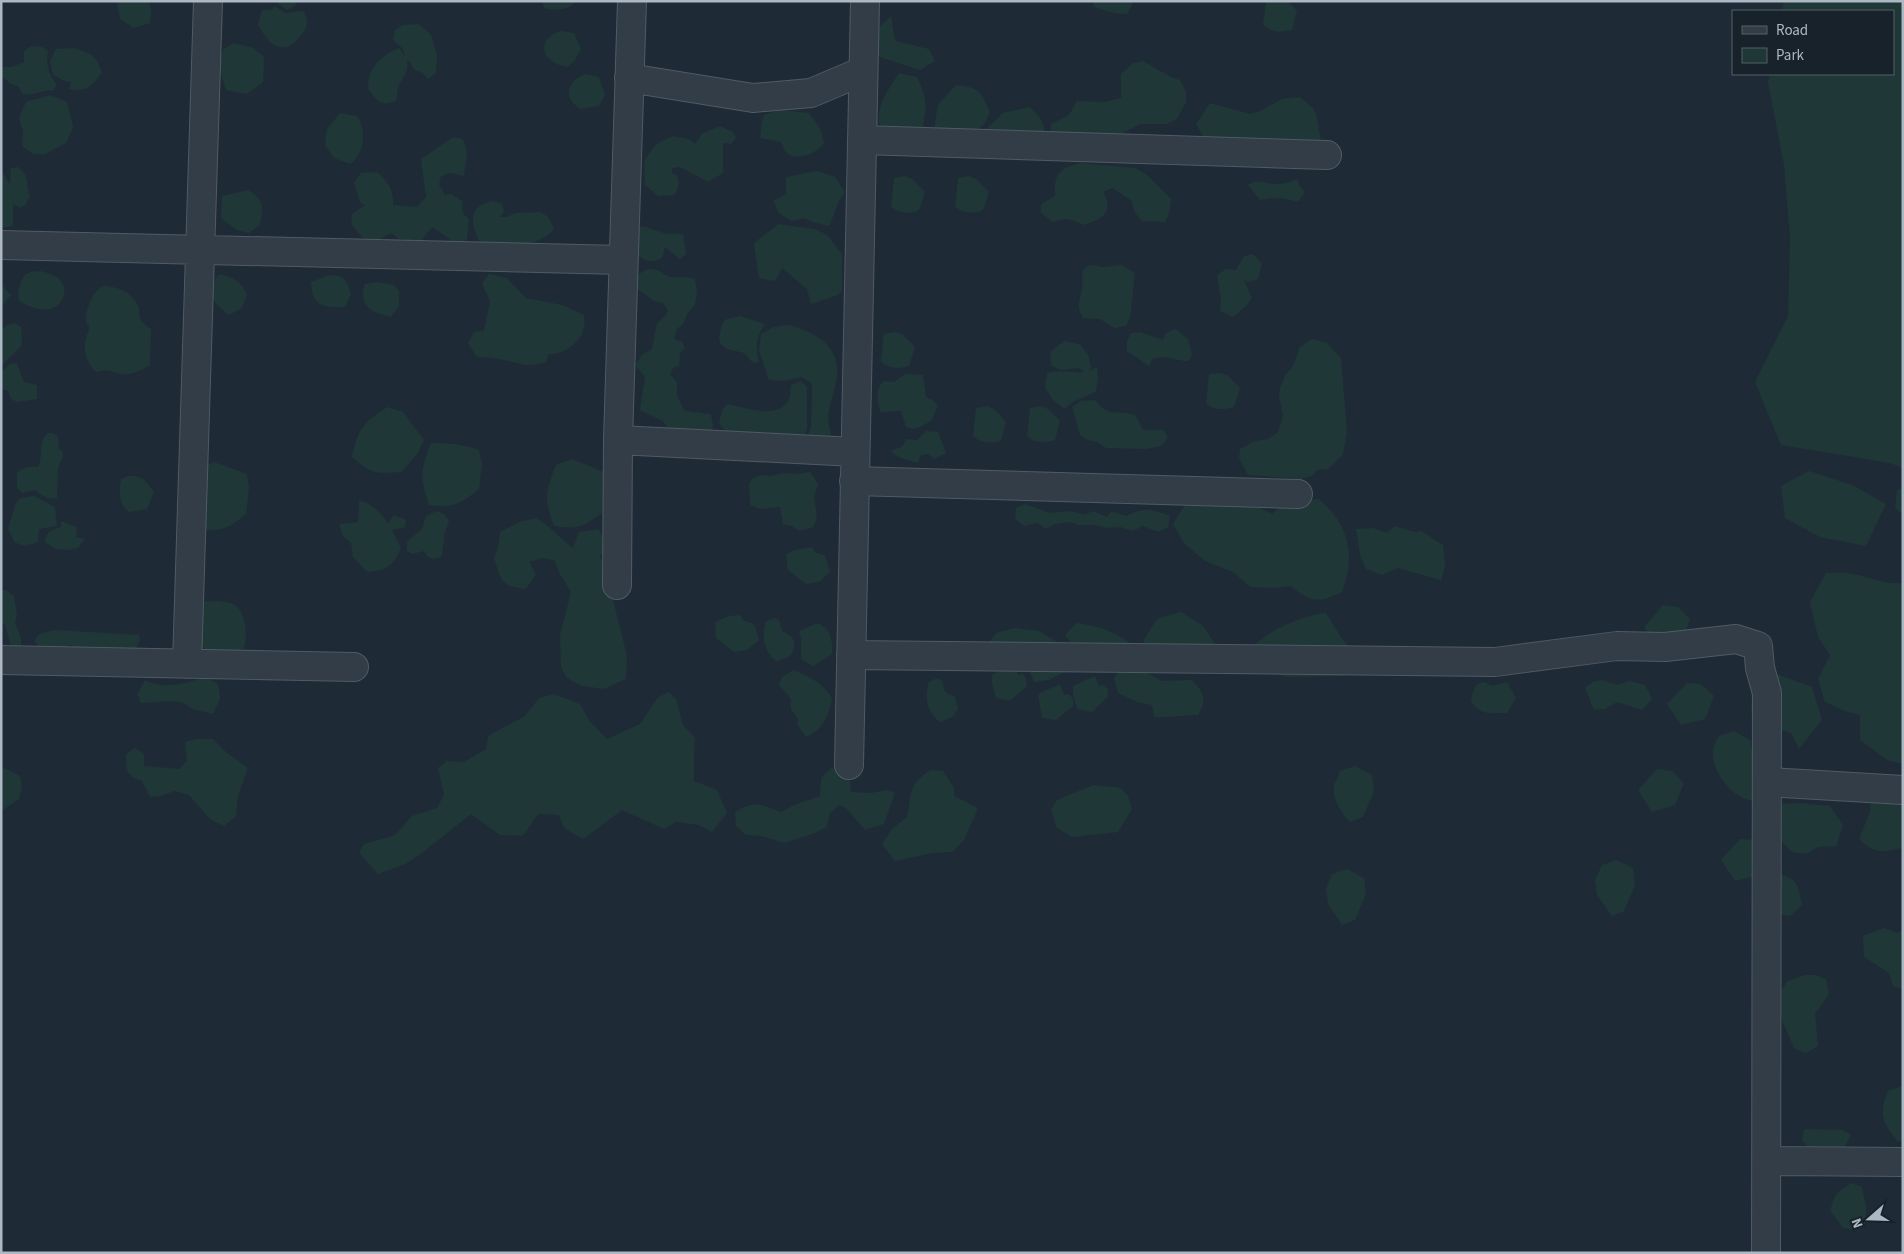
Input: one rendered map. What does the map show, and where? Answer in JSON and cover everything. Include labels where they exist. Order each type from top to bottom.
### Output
[{"type":"street","points":[[187,664],[208,1]]},
{"type":"street","points":[[617,585],[622,260],[632,1]]},
{"type":"street","points":[[849,765],[865,1]]},
{"type":"street","points":[[629,78],[753,98],[811,93],[863,71]]},
{"type":"street","points":[[862,140],[1328,155]]},
{"type":"street","points":[[1,245],[622,260]]},
{"type":"street","points":[[618,440],[855,452]]},
{"type":"street","points":[[854,481],[1298,494]]},
{"type":"street","points":[[850,655],[1495,662],[1617,646],[1665,647],[1736,639],[1758,646],[1760,668],[1767,693],[1766,1253]]},
{"type":"street","points":[[1,660],[354,667]]},
{"type":"street","points":[[1767,782],[1903,790]]},
{"type":"street","points":[[1767,1161],[1903,1162]]},
{"type":"green space","points":[[121,1],[149,1],[151,11],[150,23],[134,28],[120,19],[117,3]]},
{"type":"green space","points":[[277,1],[296,1],[295,6],[287,10],[278,4]]},
{"type":"green space","points":[[542,1],[576,1],[569,7],[553,10],[544,8]]},
{"type":"green space","points":[[1093,1],[1134,1],[1127,14],[1114,13],[1097,8],[1093,6]]},
{"type":"green space","points":[[1266,1],[1288,1],[1297,11],[1292,30],[1277,31],[1263,25]]},
{"type":"green space","points":[[1784,1],[1903,1],[1903,468],[1890,463],[1781,445],[1755,382],[1788,316],[1790,239],[1784,165],[1768,82],[1770,75],[1894,75],[1894,10],[1782,10]]},
{"type":"green space","points":[[275,6],[285,13],[304,11],[307,22],[303,33],[298,39],[285,47],[274,45],[269,41],[258,24],[262,10],[271,10]]},
{"type":"green space","points":[[891,16],[895,41],[929,49],[935,61],[920,70],[880,57],[874,45],[874,32]]},
{"type":"green space","points":[[419,24],[431,35],[437,55],[436,73],[428,79],[423,73],[415,70],[407,59],[406,72],[398,88],[396,101],[380,102],[368,89],[369,78],[373,68],[387,54],[399,48],[405,56],[403,49],[393,40],[395,30],[403,25]]},
{"type":"green space","points":[[562,31],[574,33],[581,49],[574,62],[567,67],[550,60],[544,49],[548,38]]},
{"type":"green space","points":[[234,43],[253,48],[264,57],[263,82],[247,94],[226,90],[217,61],[224,49]]},
{"type":"green space","points":[[31,46],[42,47],[48,51],[48,69],[57,85],[54,90],[22,94],[19,87],[1,76],[1,67],[12,67],[24,62],[24,51]]},
{"type":"green space","points":[[73,48],[92,55],[102,72],[85,89],[69,89],[71,82],[53,75],[50,61],[56,49]]},
{"type":"green space","points":[[1143,61],[1180,80],[1186,92],[1186,102],[1177,119],[1167,124],[1140,124],[1109,140],[1058,140],[1051,132],[1051,124],[1069,115],[1077,101],[1104,102],[1121,98],[1121,74],[1133,63]]},
{"type":"green space","points":[[899,73],[917,77],[921,85],[926,103],[922,131],[891,133],[879,124],[880,110],[887,91]]},
{"type":"green space","points":[[586,74],[599,77],[605,95],[599,106],[580,109],[572,101],[569,92],[575,80]]},
{"type":"green space","points":[[956,85],[970,87],[981,95],[990,112],[985,123],[976,131],[933,134],[938,105]]},
{"type":"green space","points":[[50,95],[67,102],[73,127],[66,143],[45,154],[33,154],[22,146],[23,132],[19,118],[26,102]]},
{"type":"green space","points":[[1300,97],[1313,108],[1317,116],[1321,142],[1226,140],[1203,136],[1196,124],[1210,103],[1250,114],[1260,111],[1282,99]]},
{"type":"green space","points":[[1030,107],[1043,123],[1044,135],[982,133],[1003,113]]},
{"type":"green space","points":[[780,110],[809,113],[820,128],[824,143],[809,154],[794,156],[784,150],[781,142],[760,138],[764,115]]},
{"type":"green space","points":[[340,113],[357,116],[362,128],[363,142],[359,154],[350,164],[334,158],[325,145],[327,129]]},
{"type":"green space","points":[[720,126],[733,132],[736,138],[731,144],[723,143],[723,173],[708,182],[680,167],[672,168],[672,173],[677,175],[679,184],[675,195],[658,196],[645,185],[644,161],[656,144],[673,136],[689,139],[695,144],[702,134]]},
{"type":"green space","points":[[453,137],[463,139],[467,153],[464,176],[450,173],[441,176],[439,185],[445,195],[451,194],[462,201],[463,214],[469,219],[467,239],[458,245],[432,227],[421,241],[399,239],[391,233],[372,244],[362,237],[351,224],[352,214],[365,205],[360,202],[354,183],[361,173],[377,172],[381,175],[391,190],[393,205],[417,207],[426,197],[421,159]]},
{"type":"green space","points":[[1080,163],[1135,168],[1147,175],[1171,199],[1169,214],[1165,222],[1142,221],[1135,213],[1131,200],[1112,188],[1103,192],[1107,209],[1102,217],[1097,220],[1084,225],[1069,219],[1053,222],[1041,213],[1041,204],[1055,196],[1055,182],[1062,170]]},
{"type":"green space","points":[[18,167],[25,174],[30,196],[26,204],[20,208],[13,204],[13,226],[1,228],[1,170],[10,184],[11,168]]},
{"type":"green space","points":[[817,171],[835,177],[845,192],[829,226],[804,218],[791,221],[779,213],[773,201],[786,194],[786,177]]},
{"type":"green space","points":[[905,176],[912,179],[925,192],[919,210],[908,213],[891,207],[894,178]]},
{"type":"green space","points":[[969,176],[976,179],[989,192],[983,210],[968,213],[955,207],[958,178]]},
{"type":"green space","points":[[1298,179],[1299,185],[1305,192],[1298,202],[1279,198],[1260,200],[1248,185],[1259,181],[1281,184]]},
{"type":"green space","points":[[249,190],[258,198],[262,209],[260,225],[249,233],[237,230],[221,218],[222,196]]},
{"type":"green space","points":[[493,201],[502,204],[504,211],[500,217],[516,213],[541,212],[549,218],[554,228],[539,240],[530,243],[510,245],[480,243],[474,230],[473,217],[478,207]]},
{"type":"green space","points":[[778,224],[815,229],[827,235],[842,254],[842,291],[838,295],[811,304],[807,289],[782,268],[775,281],[759,278],[754,244]]},
{"type":"green space","points":[[638,226],[666,234],[683,234],[686,254],[680,259],[665,247],[662,258],[651,261],[641,258],[635,252]]},
{"type":"green space","points":[[1253,254],[1262,264],[1258,279],[1249,282],[1244,280],[1252,298],[1233,317],[1220,311],[1221,301],[1217,275],[1226,269],[1236,270],[1244,256]]},
{"type":"green space","points":[[1093,265],[1103,267],[1121,265],[1135,273],[1130,318],[1126,326],[1115,328],[1100,319],[1083,318],[1079,310],[1082,273],[1086,267]]},
{"type":"green space","points":[[648,269],[653,269],[670,277],[695,279],[697,293],[695,305],[687,314],[683,324],[677,329],[674,339],[682,342],[685,348],[680,353],[679,366],[674,367],[670,374],[677,382],[677,396],[685,411],[711,414],[713,427],[707,439],[672,433],[663,421],[640,410],[645,377],[635,365],[642,355],[652,349],[657,323],[668,311],[663,303],[654,301],[632,285],[635,276]]},
{"type":"green space","points":[[41,271],[57,278],[64,288],[61,301],[58,305],[49,309],[30,307],[20,301],[18,297],[19,287],[25,275],[30,272]]},
{"type":"green space","points":[[219,274],[236,280],[247,295],[242,308],[229,315],[218,306],[212,297],[212,286]]},
{"type":"green space","points":[[489,274],[507,278],[526,298],[562,305],[584,315],[584,327],[579,338],[565,350],[548,354],[546,362],[539,364],[527,365],[493,358],[477,357],[468,343],[474,332],[484,331],[490,301],[482,284]]},
{"type":"green space","points":[[329,275],[342,277],[346,282],[351,294],[345,307],[325,306],[316,301],[311,282]]},
{"type":"green space","points":[[377,282],[394,285],[399,291],[399,306],[391,317],[372,310],[363,298],[365,284]]},
{"type":"green space","points":[[1,284],[11,295],[1,307]]},
{"type":"green space","points":[[103,286],[114,287],[132,297],[139,309],[142,321],[151,329],[150,365],[137,372],[127,374],[108,371],[96,372],[87,360],[85,345],[89,329],[86,320],[87,311],[96,291]]},
{"type":"green space","points":[[740,316],[765,324],[757,342],[759,362],[753,363],[744,353],[727,349],[720,343],[719,336],[723,322]]},
{"type":"green space","points":[[15,323],[21,327],[22,345],[1,366],[1,330],[7,325]]},
{"type":"green space","points":[[789,325],[817,337],[824,342],[835,357],[837,377],[828,416],[831,435],[828,441],[810,444],[808,435],[811,428],[812,384],[802,377],[784,381],[769,380],[759,351],[761,334],[774,327]]},
{"type":"green space","points":[[1175,329],[1188,339],[1192,355],[1189,361],[1167,357],[1158,358],[1152,359],[1149,366],[1127,352],[1127,341],[1131,333],[1140,332],[1163,340],[1166,333]]},
{"type":"green space","points":[[895,332],[902,334],[915,347],[909,366],[895,368],[881,362],[884,334]]},
{"type":"green space","points":[[1312,339],[1327,343],[1341,358],[1347,432],[1343,454],[1328,469],[1317,470],[1312,476],[1301,479],[1248,475],[1239,458],[1240,449],[1255,441],[1268,439],[1278,432],[1283,416],[1279,396],[1280,388],[1285,376],[1293,366],[1300,347]]},
{"type":"green space","points":[[1065,341],[1081,345],[1089,357],[1091,368],[1088,371],[1097,367],[1098,378],[1096,391],[1063,408],[1052,399],[1045,387],[1047,373],[1056,371],[1085,372],[1079,368],[1061,370],[1052,366],[1050,357],[1052,351]]},
{"type":"green space","points":[[10,364],[17,364],[24,382],[37,385],[37,399],[17,402],[11,399],[8,391],[1,389],[1,372]]},
{"type":"green space","points":[[1219,373],[1227,375],[1240,388],[1234,407],[1219,409],[1206,403],[1209,374]]},
{"type":"green space","points":[[905,374],[923,375],[926,397],[933,400],[938,406],[931,421],[913,429],[906,427],[901,411],[880,412],[878,399],[879,388],[884,381],[894,382]]},
{"type":"green space","points":[[801,381],[807,387],[807,429],[802,441],[726,432],[719,423],[722,411],[727,404],[760,411],[776,410],[783,407],[789,399],[791,385]]},
{"type":"green space","points":[[1095,400],[1108,411],[1135,415],[1143,430],[1164,430],[1168,438],[1161,446],[1146,449],[1106,448],[1098,442],[1088,440],[1080,435],[1072,407],[1081,401]]},
{"type":"green space","points":[[987,406],[994,409],[1006,422],[1001,441],[986,442],[973,436],[976,408]]},
{"type":"green space","points":[[1041,406],[1048,409],[1060,421],[1055,440],[1040,442],[1027,436],[1030,408]]},
{"type":"green space","points":[[387,407],[403,412],[424,440],[418,453],[401,472],[374,472],[364,467],[352,457],[359,433],[363,427]]},
{"type":"green space","points":[[926,431],[938,432],[946,453],[934,459],[929,454],[921,455],[918,463],[898,457],[890,451],[902,447],[906,439],[917,440]]},
{"type":"green space","points":[[48,433],[58,436],[59,449],[63,452],[58,468],[57,498],[46,497],[35,490],[22,493],[17,488],[17,474],[20,470],[28,467],[38,467],[43,441]]},
{"type":"green space","points":[[431,443],[455,444],[479,450],[482,464],[479,489],[456,504],[445,506],[429,505],[422,474]]},
{"type":"green space","points":[[572,459],[604,472],[607,485],[604,511],[581,526],[554,526],[547,502],[548,489],[556,465]]},
{"type":"green space","points":[[214,462],[247,474],[249,488],[246,514],[229,526],[218,530],[197,529],[199,468]]},
{"type":"green space","points":[[1809,471],[1852,485],[1886,504],[1866,546],[1820,537],[1785,518],[1781,486]]},
{"type":"green space","points":[[810,472],[818,484],[814,497],[817,518],[813,527],[800,531],[792,526],[783,524],[780,507],[760,509],[750,505],[749,484],[752,479],[761,475],[771,476],[783,473],[799,474]]},
{"type":"green space","points":[[129,476],[142,478],[154,492],[147,509],[129,512],[125,509],[121,501],[121,479]]},
{"type":"green space","points":[[1903,488],[1903,515],[1895,508],[1897,490]]},
{"type":"green space","points":[[34,496],[55,507],[57,526],[39,529],[38,542],[24,546],[14,542],[8,528],[16,503],[21,498]]},
{"type":"green space","points":[[1189,498],[1260,508],[1272,514],[1288,503],[1299,500],[1319,499],[1337,519],[1347,541],[1349,566],[1342,592],[1315,600],[1290,586],[1275,588],[1250,587],[1233,572],[1205,561],[1184,543],[1173,524]]},
{"type":"green space","points":[[359,501],[372,506],[388,523],[394,515],[406,520],[405,527],[392,530],[401,548],[398,554],[392,563],[379,570],[367,572],[353,557],[351,543],[343,536],[339,524],[358,522]]},
{"type":"green space","points":[[1025,504],[1050,513],[1071,511],[1084,515],[1093,511],[1107,517],[1111,511],[1126,516],[1138,511],[1148,510],[1170,516],[1168,527],[1158,532],[1143,526],[1133,531],[1120,527],[1109,528],[1079,525],[1071,522],[1055,524],[1046,529],[1037,523],[1024,526],[1015,519],[1016,508]]},
{"type":"green space","points":[[437,511],[444,514],[449,521],[445,531],[442,556],[432,558],[427,556],[424,551],[412,554],[407,551],[407,542],[422,529],[426,516]]},
{"type":"green space","points":[[536,518],[573,548],[579,532],[599,529],[604,540],[604,553],[600,556],[605,568],[627,656],[626,679],[604,689],[582,686],[567,678],[561,667],[560,635],[571,592],[554,560],[543,558],[529,562],[536,574],[526,589],[506,584],[500,577],[494,558],[500,532],[519,522]]},
{"type":"green space","points":[[61,521],[77,527],[76,537],[85,539],[78,548],[68,550],[55,549],[45,542],[50,532],[61,527]]},
{"type":"green space","points":[[1395,526],[1414,532],[1421,531],[1443,545],[1445,565],[1441,580],[1398,568],[1382,575],[1366,569],[1360,555],[1356,529],[1373,528],[1387,533]]},
{"type":"green space","points":[[812,547],[816,553],[824,555],[830,572],[819,582],[806,584],[788,570],[786,554],[794,550]]},
{"type":"green space","points":[[1826,573],[1847,573],[1888,583],[1903,583],[1903,764],[1887,760],[1860,740],[1860,715],[1825,702],[1818,679],[1830,655],[1818,637],[1810,602]]},
{"type":"green space","points":[[1,590],[6,590],[14,596],[17,614],[15,623],[21,638],[21,647],[10,649],[10,642],[4,623],[1,623]]},
{"type":"green space","points":[[201,602],[231,603],[239,609],[245,625],[246,638],[244,648],[217,653],[193,641]]},
{"type":"green space","points":[[1663,605],[1678,607],[1690,619],[1682,642],[1658,648],[1644,627]]},
{"type":"green space","points":[[1181,612],[1203,626],[1215,644],[1204,671],[1169,670],[1143,641],[1157,619]]},
{"type":"green space","points":[[1326,613],[1354,653],[1342,676],[1286,677],[1262,669],[1252,648],[1258,642],[1296,620]]},
{"type":"green space","points":[[740,615],[744,621],[755,626],[759,640],[747,650],[734,652],[716,638],[715,622],[729,616]]},
{"type":"green space","points":[[774,618],[779,620],[782,631],[790,635],[794,641],[791,655],[777,662],[766,649],[764,638],[766,621]]},
{"type":"green space","points":[[818,623],[826,629],[830,636],[832,654],[813,666],[801,659],[801,637],[799,631]]},
{"type":"green space","points":[[1076,623],[1109,631],[1124,639],[1138,650],[1091,669],[1065,635]]},
{"type":"green space","points":[[1015,628],[1039,631],[1061,644],[1070,669],[1049,680],[1034,682],[1029,670],[988,644],[996,633]]},
{"type":"green space","points":[[55,630],[139,635],[140,640],[136,648],[127,653],[116,654],[100,647],[77,650],[71,645],[54,649],[40,648],[35,642],[36,638],[42,633]]},
{"type":"green space","points":[[1014,665],[1018,675],[1023,674],[1027,686],[1010,701],[996,698],[992,675]]},
{"type":"green space","points":[[1122,668],[1147,673],[1162,681],[1192,680],[1202,692],[1204,700],[1201,710],[1198,715],[1154,717],[1152,705],[1137,702],[1118,693],[1114,678]]},
{"type":"green space","points":[[793,670],[815,681],[832,698],[824,722],[817,730],[806,737],[797,724],[798,719],[791,709],[791,699],[779,685],[782,677]]},
{"type":"green space","points":[[1779,675],[1812,687],[1822,720],[1799,749],[1791,733],[1761,724],[1751,713],[1752,685],[1765,678]]},
{"type":"green space","points":[[1095,676],[1099,686],[1104,685],[1108,690],[1108,697],[1092,712],[1077,709],[1073,686]]},
{"type":"green space","points":[[204,677],[218,684],[220,699],[213,714],[192,709],[184,703],[173,701],[141,703],[137,694],[145,680],[159,685],[174,685]]},
{"type":"green space","points":[[937,678],[942,681],[945,692],[955,697],[958,708],[954,716],[940,722],[929,709],[927,699],[929,682]]},
{"type":"green space","points":[[1601,680],[1617,685],[1629,681],[1645,685],[1652,699],[1642,710],[1617,702],[1605,709],[1594,710],[1585,688],[1593,682]]},
{"type":"green space","points":[[1484,682],[1492,686],[1507,682],[1516,698],[1507,713],[1483,712],[1471,702],[1477,684]]},
{"type":"green space","points":[[1687,683],[1701,684],[1714,696],[1705,719],[1681,725],[1667,704]]},
{"type":"green space","points":[[1060,684],[1064,695],[1069,694],[1073,699],[1073,706],[1056,720],[1042,718],[1038,694]]},
{"type":"green space","points":[[669,692],[676,699],[683,725],[695,738],[694,781],[717,790],[727,813],[712,832],[699,825],[676,822],[664,829],[622,810],[583,839],[564,828],[559,815],[538,814],[523,836],[500,835],[471,814],[418,856],[403,865],[378,874],[359,853],[364,844],[395,835],[412,816],[437,808],[444,795],[438,768],[447,761],[464,762],[486,749],[488,736],[525,716],[539,698],[554,694],[580,704],[589,720],[607,739],[640,724],[658,697]]},
{"type":"green space","points":[[1734,731],[1750,740],[1753,757],[1766,767],[1757,802],[1736,794],[1725,784],[1717,771],[1713,758],[1715,743],[1719,736]]},
{"type":"green space","points":[[197,739],[213,739],[227,753],[248,768],[238,795],[236,816],[224,826],[210,819],[189,795],[175,791],[161,796],[150,797],[142,781],[133,777],[128,772],[126,755],[134,748],[144,754],[144,766],[180,769],[187,760],[185,742]]},
{"type":"green space","points":[[1355,766],[1372,775],[1374,791],[1363,817],[1350,822],[1336,801],[1334,786],[1340,771]]},
{"type":"green space","points":[[2,767],[20,776],[22,787],[19,799],[1,811]]},
{"type":"green space","points":[[831,768],[849,771],[851,792],[871,793],[887,790],[895,793],[884,824],[865,830],[846,808],[839,805],[830,813],[827,827],[784,843],[761,836],[746,835],[736,826],[735,812],[747,806],[758,804],[781,812],[794,805],[820,796],[821,778]]},
{"type":"green space","points":[[1657,769],[1672,771],[1684,783],[1675,805],[1652,812],[1638,790]]},
{"type":"green space","points":[[931,770],[943,771],[954,788],[954,796],[978,808],[964,840],[953,852],[932,853],[895,861],[882,844],[893,828],[907,817],[912,789],[918,780]]},
{"type":"green space","points":[[1093,785],[1121,788],[1128,796],[1132,809],[1118,832],[1072,837],[1057,828],[1051,810],[1057,800]]},
{"type":"green space","points":[[1903,790],[1903,848],[1879,851],[1870,848],[1859,839],[1870,812],[1871,793]]},
{"type":"green space","points":[[1799,803],[1830,806],[1843,825],[1836,846],[1818,847],[1806,854],[1792,852],[1769,828],[1780,804]]},
{"type":"green space","points":[[1740,839],[1755,840],[1759,875],[1735,881],[1721,860]]},
{"type":"green space","points":[[1616,860],[1633,868],[1635,885],[1624,911],[1612,916],[1597,895],[1595,880],[1602,865]]},
{"type":"green space","points":[[1347,869],[1364,878],[1366,894],[1355,920],[1342,925],[1328,904],[1326,889],[1332,874]]},
{"type":"green space","points":[[1772,871],[1787,876],[1797,885],[1799,890],[1802,905],[1790,916],[1771,913]]},
{"type":"green space","points":[[1884,928],[1898,933],[1903,929],[1903,989],[1893,986],[1889,973],[1864,957],[1863,936]]},
{"type":"green space","points":[[1805,975],[1816,975],[1826,979],[1829,994],[1815,1014],[1818,1046],[1806,1053],[1794,1048],[1782,1020],[1776,997],[1788,981]]},
{"type":"green space","points":[[1903,1086],[1903,1140],[1898,1142],[1886,1124],[1883,1106],[1888,1091]]},
{"type":"green space","points":[[1804,1129],[1842,1130],[1851,1135],[1842,1152],[1812,1152],[1802,1141]]},
{"type":"green space","points":[[1851,1183],[1862,1187],[1866,1207],[1866,1223],[1856,1230],[1843,1228],[1830,1210],[1836,1194]]}]
